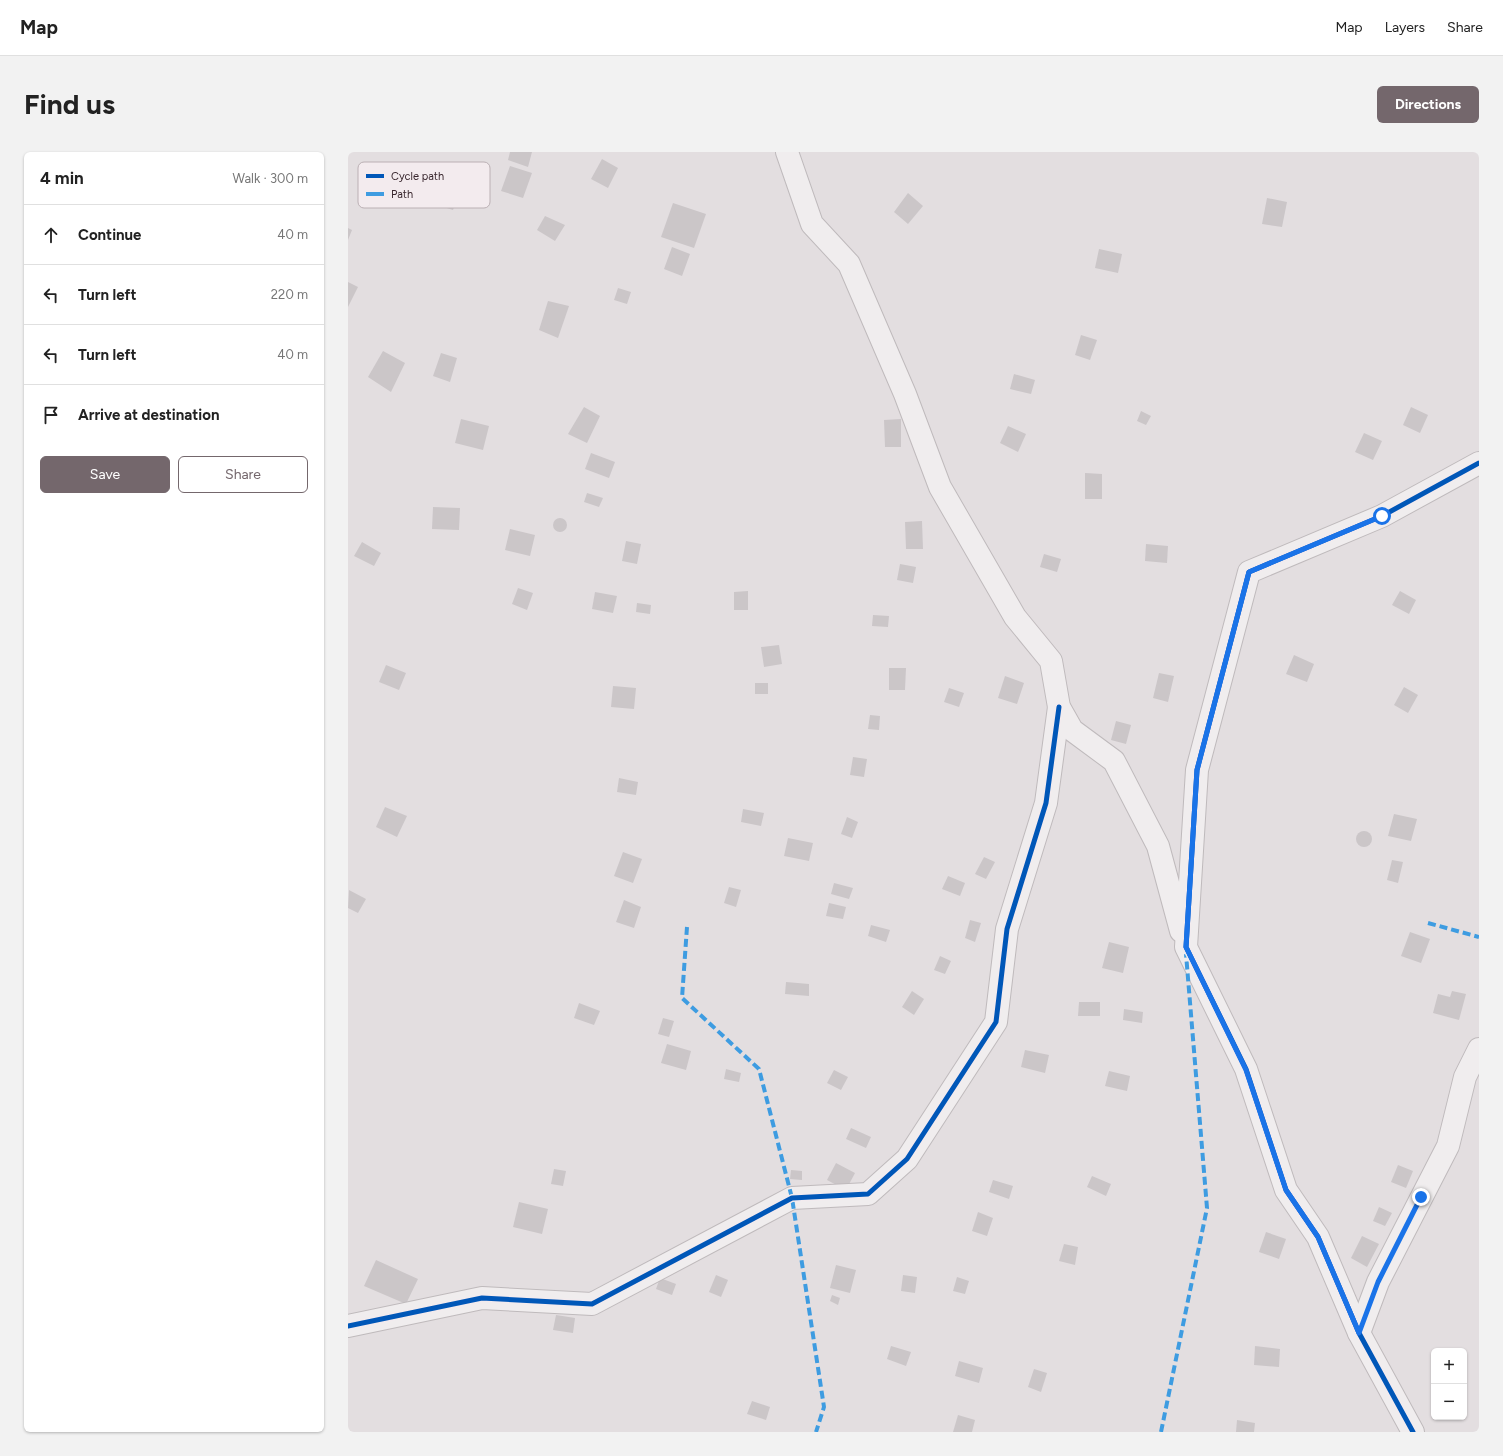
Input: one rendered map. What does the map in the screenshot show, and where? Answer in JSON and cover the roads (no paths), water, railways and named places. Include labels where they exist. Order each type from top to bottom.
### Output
[{"type":"street","points":[[348,1326],[482,1298],[592,1304],[792,1198],[868,1194],[907,1159],[996,1022],[1007,929],[1046,803],[1059,707],[1051,661],[1015,617],[940,487],[905,394],[849,264],[812,224],[787,152]]},
{"type":"street","points":[[1186,947],[1197,770],[1249,572],[1382,516],[1479,463]]},
{"type":"street","points":[[1059,707],[1072,730],[1114,761],[1158,846],[1186,947],[1246,1070],[1286,1190],[1318,1237],[1359,1333],[1413,1432]]},
{"type":"street","points":[[1359,1333],[1378,1282],[1448,1146],[1466,1077],[1479,1049]]}]
